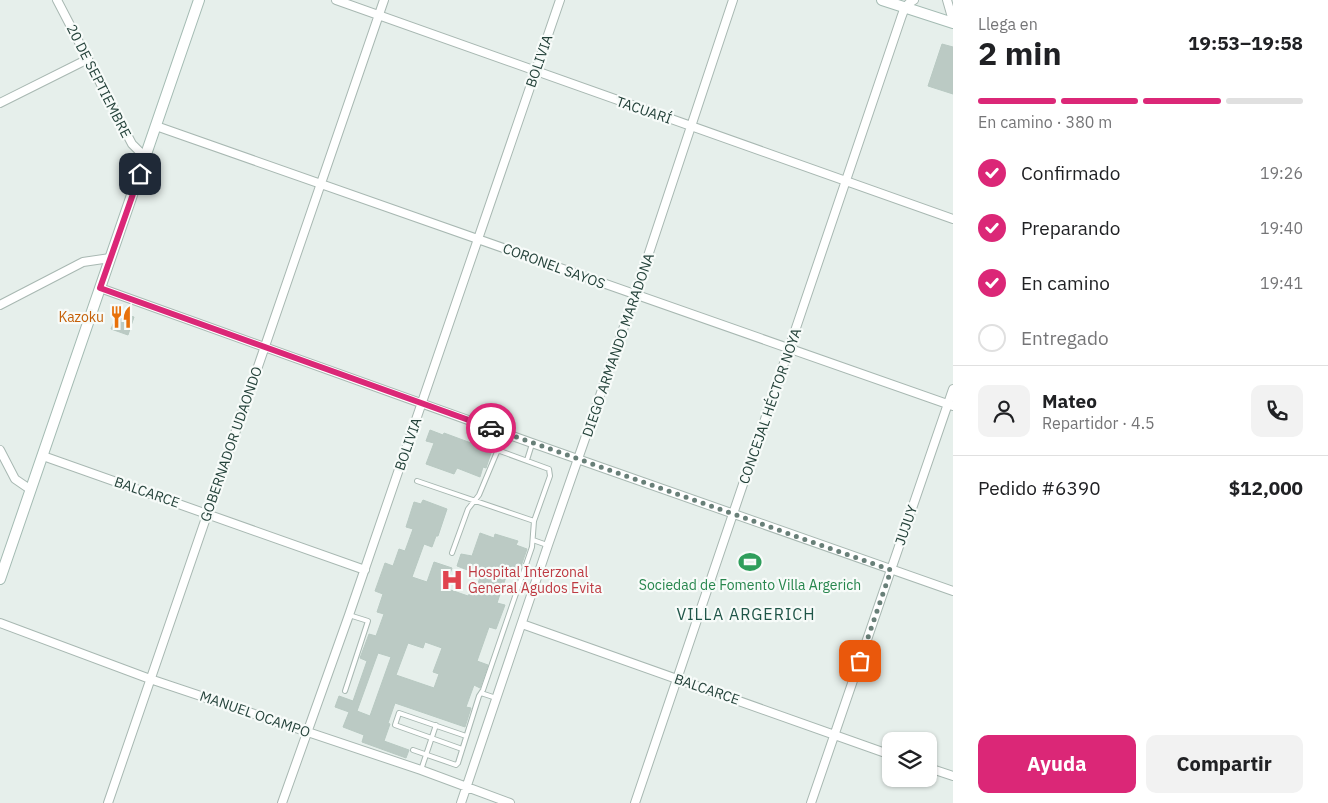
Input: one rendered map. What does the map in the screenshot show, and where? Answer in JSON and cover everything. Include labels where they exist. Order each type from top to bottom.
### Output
[{"type":"street","name":"20 DE SEPTIEMBRE","points":[[57,0],[132,144],[146,158]]},
{"type":"street","points":[[0,579],[199,0]]},
{"type":"street","name":"TACUARÍ","points":[[336,0],[953,219]]},
{"type":"street","name":"GOBERNADOR UDAONDO","points":[[108,803],[384,0]]},
{"type":"street","name":"BOLIVIA","points":[[282,803],[365,570],[560,0]]},
{"type":"street","name":"DIEGO ARMANDO MARADONA","points":[[461,803],[635,295],[733,0]]},
{"type":"street","points":[[882,0],[953,22]]},
{"type":"street","points":[[905,8],[909,2],[914,0]]},
{"type":"street","points":[[947,0],[953,22]]},
{"type":"street","name":"CONCEJAL HÉCTOR NOYA","points":[[635,803],[905,8]]},
{"type":"street","points":[[0,103],[88,59]]},
{"type":"street","name":"CORONEL SAYOS","points":[[156,126],[951,405]]},
{"type":"street","points":[[0,306],[83,262],[110,258]]},
{"type":"street","points":[[100,288],[578,460],[953,592]]},
{"type":"street","name":"JUJUY","points":[[811,803],[891,570],[951,405],[953,389]]},
{"type":"street","points":[[0,450],[15,479],[22,486],[31,490]]},
{"type":"street","name":"BALCARCE","points":[[43,456],[365,570]]},
{"type":"street","name":"MANUEL OCAMPO","points":[[0,624],[150,679],[421,770],[510,803]]},
{"type":"street","name":"BALCARCE","points":[[522,624],[882,751]]},
{"type":"street","points":[[937,771],[953,776]]},
{"type":"lane","points":[[527,460],[532,443]]},
{"type":"lane","points":[[413,750],[457,765],[533,540],[534,521],[550,473],[547,468],[500,451],[497,452],[479,495],[468,509],[452,553]]},
{"type":"lane","points":[[417,481],[534,521]]},
{"type":"lane","points":[[533,540],[548,545]]},
{"type":"lane","points":[[345,691],[368,621],[349,615]]},
{"type":"lane","points":[[481,693],[496,698]]},
{"type":"lane","points":[[462,749],[395,725],[399,712],[466,736]]},
{"type":"lane","points":[[421,770],[436,725]]},
{"type":"building","points":[[942,44],[953,47],[953,94],[928,86]]},
{"type":"building","points":[[118,312],[134,317],[128,335],[111,329]]},
{"type":"building","points":[[430,430],[471,443],[473,436],[492,442],[490,449],[492,450],[486,468],[483,467],[480,477],[457,468],[454,474],[426,464],[434,443],[426,441]]},
{"type":"building","points":[[423,500],[447,509],[438,536],[436,536],[432,547],[424,544],[412,577],[427,582],[434,562],[452,568],[445,588],[468,596],[470,593],[474,594],[481,575],[457,566],[461,554],[472,556],[480,533],[494,538],[495,534],[518,541],[516,545],[527,549],[519,572],[509,568],[497,603],[505,605],[496,629],[489,627],[477,661],[488,665],[480,688],[474,685],[466,707],[471,708],[465,727],[395,703],[384,741],[409,750],[406,758],[362,742],[364,735],[343,727],[349,712],[335,707],[339,696],[353,701],[367,661],[360,658],[369,634],[376,636],[384,614],[377,612],[383,594],[375,591],[385,563],[393,566],[399,549],[405,551],[413,529],[406,527],[414,502],[421,504]],"holes":[[[425,642],[442,648],[433,672],[439,674],[434,688],[396,675],[408,643],[423,648]],[[378,653],[391,657],[370,716],[357,711]]]},
{"type":"way so far","points":[[491,428],[891,570],[860,661]]},
{"type":"place","name":"Kazoku","points":[[121,317]]},
{"type":"place","name":"Sociedad de Fomento Villa Argerich","points":[[750,562]]},
{"type":"place","name":"Hospital Interzonal General Agudos Evita","points":[[452,580]]},
{"type":"district","name":"VILLA ARGERICH","points":[[746,614]]},
{"type":"route","points":[[140,174],[100,288],[491,428]]}]
